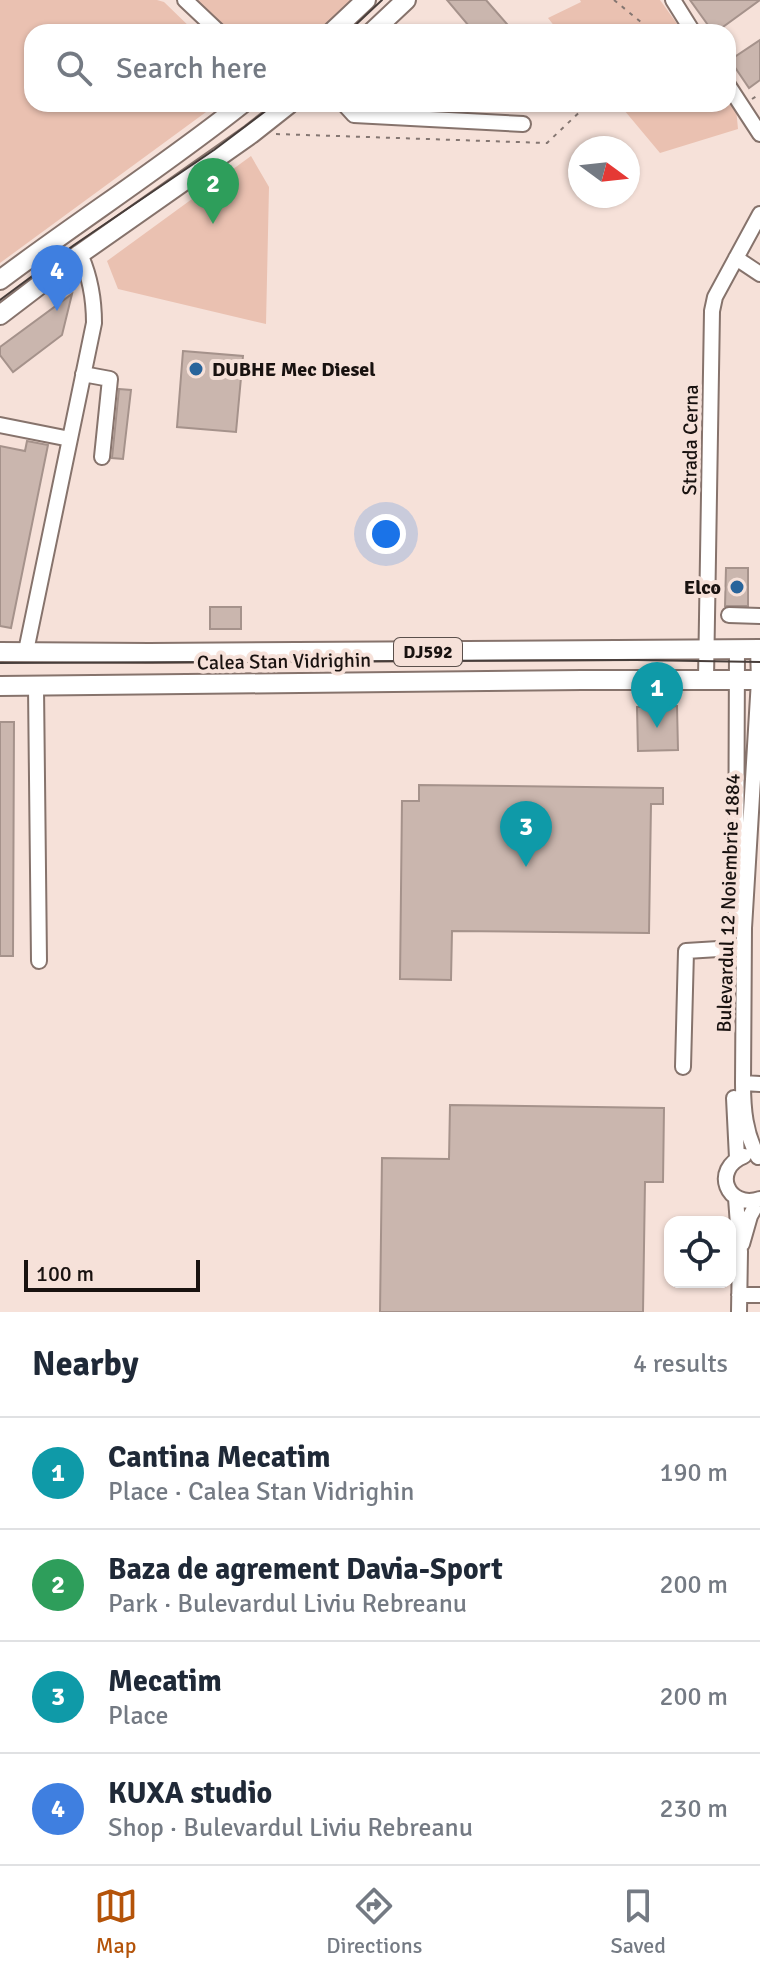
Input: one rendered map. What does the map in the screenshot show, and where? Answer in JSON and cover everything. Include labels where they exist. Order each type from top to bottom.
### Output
[{"type":"main road","points":[[340,24],[366,0]]},
{"type":"main road","points":[[380,24],[406,0]]},
{"type":"main road","points":[[0,280],[232,112]]},
{"type":"main road","points":[[0,315],[279,112]]},
{"type":"main road","name":"Calea Stan Vidrighin","points":[[0,652],[759,649]]},
{"type":"main road","name":"Calea Stan Vidrighin","points":[[0,686],[759,680]]},
{"type":"street","points":[[185,0],[210,24]]},
{"type":"street","points":[[673,0],[688,24]]},
{"type":"street","points":[[736,97],[760,134]]},
{"type":"street","points":[[351,112],[354,115],[523,124]]},
{"type":"street","name":"Strada Cerna","points":[[706,679],[712,311],[715,297],[760,214]]},
{"type":"street","points":[[26,651],[94,323],[90,282],[80,254]]},
{"type":"street","points":[[736,258],[760,274]]},
{"type":"street","points":[[83,374],[110,379],[102,457]]},
{"type":"street","points":[[0,425],[70,439]]},
{"type":"street","points":[[729,615],[760,616]]},
{"type":"street","name":"Bulevardul 12 Noiembrie 1884","points":[[736,1198],[727,1188],[726,1174],[737,1158],[734,1107],[737,649]]},
{"type":"street","name":"Bulevardul 12 Noiembrie 1884","points":[[759,649],[744,928],[743,1083],[747,1130],[759,1158]]},
{"type":"street","points":[[36,687],[39,961]]},
{"type":"street","points":[[683,1067],[686,951],[735,948]]},
{"type":"street","points":[[744,982],[760,983]]},
{"type":"street","points":[[743,1083],[760,1084]]},
{"type":"street","points":[[737,1158],[759,1158]]},
{"type":"street","points":[[739,1312],[740,1252],[736,1198],[751,1202],[760,1200]]},
{"type":"street","points":[[740,1252],[750,1216],[760,1200]]},
{"type":"street","points":[[739,1295],[760,1295]]},
{"type":"path","points":[[614,0],[643,24]]},
{"type":"path","points":[[251,134],[547,143],[580,112]]},
{"type":"shaded area","points":[[0,0],[164,2],[187,24],[24,24],[24,112],[206,112],[0,263]]},
{"type":"shaded area","points":[[176,0],[351,0],[327,24],[204,24]]},
{"type":"shaded area","points":[[660,0],[677,24],[553,24],[548,18],[581,2]]},
{"type":"shaded area","points":[[736,108],[738,129],[660,153],[626,112],[736,112]]},
{"type":"shaded area","points":[[251,156],[269,187],[266,324],[118,289],[107,261]]},
{"type":"building","points":[[447,0],[486,0],[507,24],[467,24]]},
{"type":"building","points":[[690,0],[760,0],[727,24],[707,24]]},
{"type":"building","points":[[760,40],[760,80],[749,88],[736,69],[736,56]]},
{"type":"building","points":[[72,294],[62,335],[13,372],[0,355],[0,347]]},
{"type":"building","points":[[183,351],[243,356],[236,432],[177,427]]},
{"type":"building","points":[[119,389],[131,390],[123,459],[112,458]]},
{"type":"building","points":[[27,441],[48,445],[11,628],[0,626],[0,446],[25,451]]},
{"type":"building","name":"Elco","points":[[726,568],[748,568],[748,606],[725,606]]},
{"type":"building","points":[[210,607],[241,607],[241,629],[210,629]]},
{"type":"building","points":[[677,706],[678,750],[638,751],[637,707]]},
{"type":"building","points":[[0,722],[14,722],[13,956],[0,956]]},
{"type":"building","points":[[419,785],[663,788],[663,804],[651,804],[649,933],[452,931],[451,980],[400,979],[402,801],[419,801]]},
{"type":"building","points":[[450,1105],[664,1108],[663,1182],[645,1182],[643,1312],[380,1312],[382,1158],[449,1159]]},
{"type":"tram line","points":[[356,24],[382,0]]},
{"type":"tram line","points":[[0,300],[264,112]]},
{"type":"tram line","points":[[0,663],[760,662]]},
{"type":"place","name":"Baza de agrement Davia-Sport","points":[[213,224]]},
{"type":"place","name":"KUXA studio","points":[[57,311]]},
{"type":"place","name":"DUBHE Mec Diesel","points":[[196,369]]},
{"type":"place","name":"Elco","points":[[737,587]]},
{"type":"place","name":"Cantina Mecatim","points":[[657,728]]},
{"type":"place","name":"Mecatim","points":[[526,867]]}]
